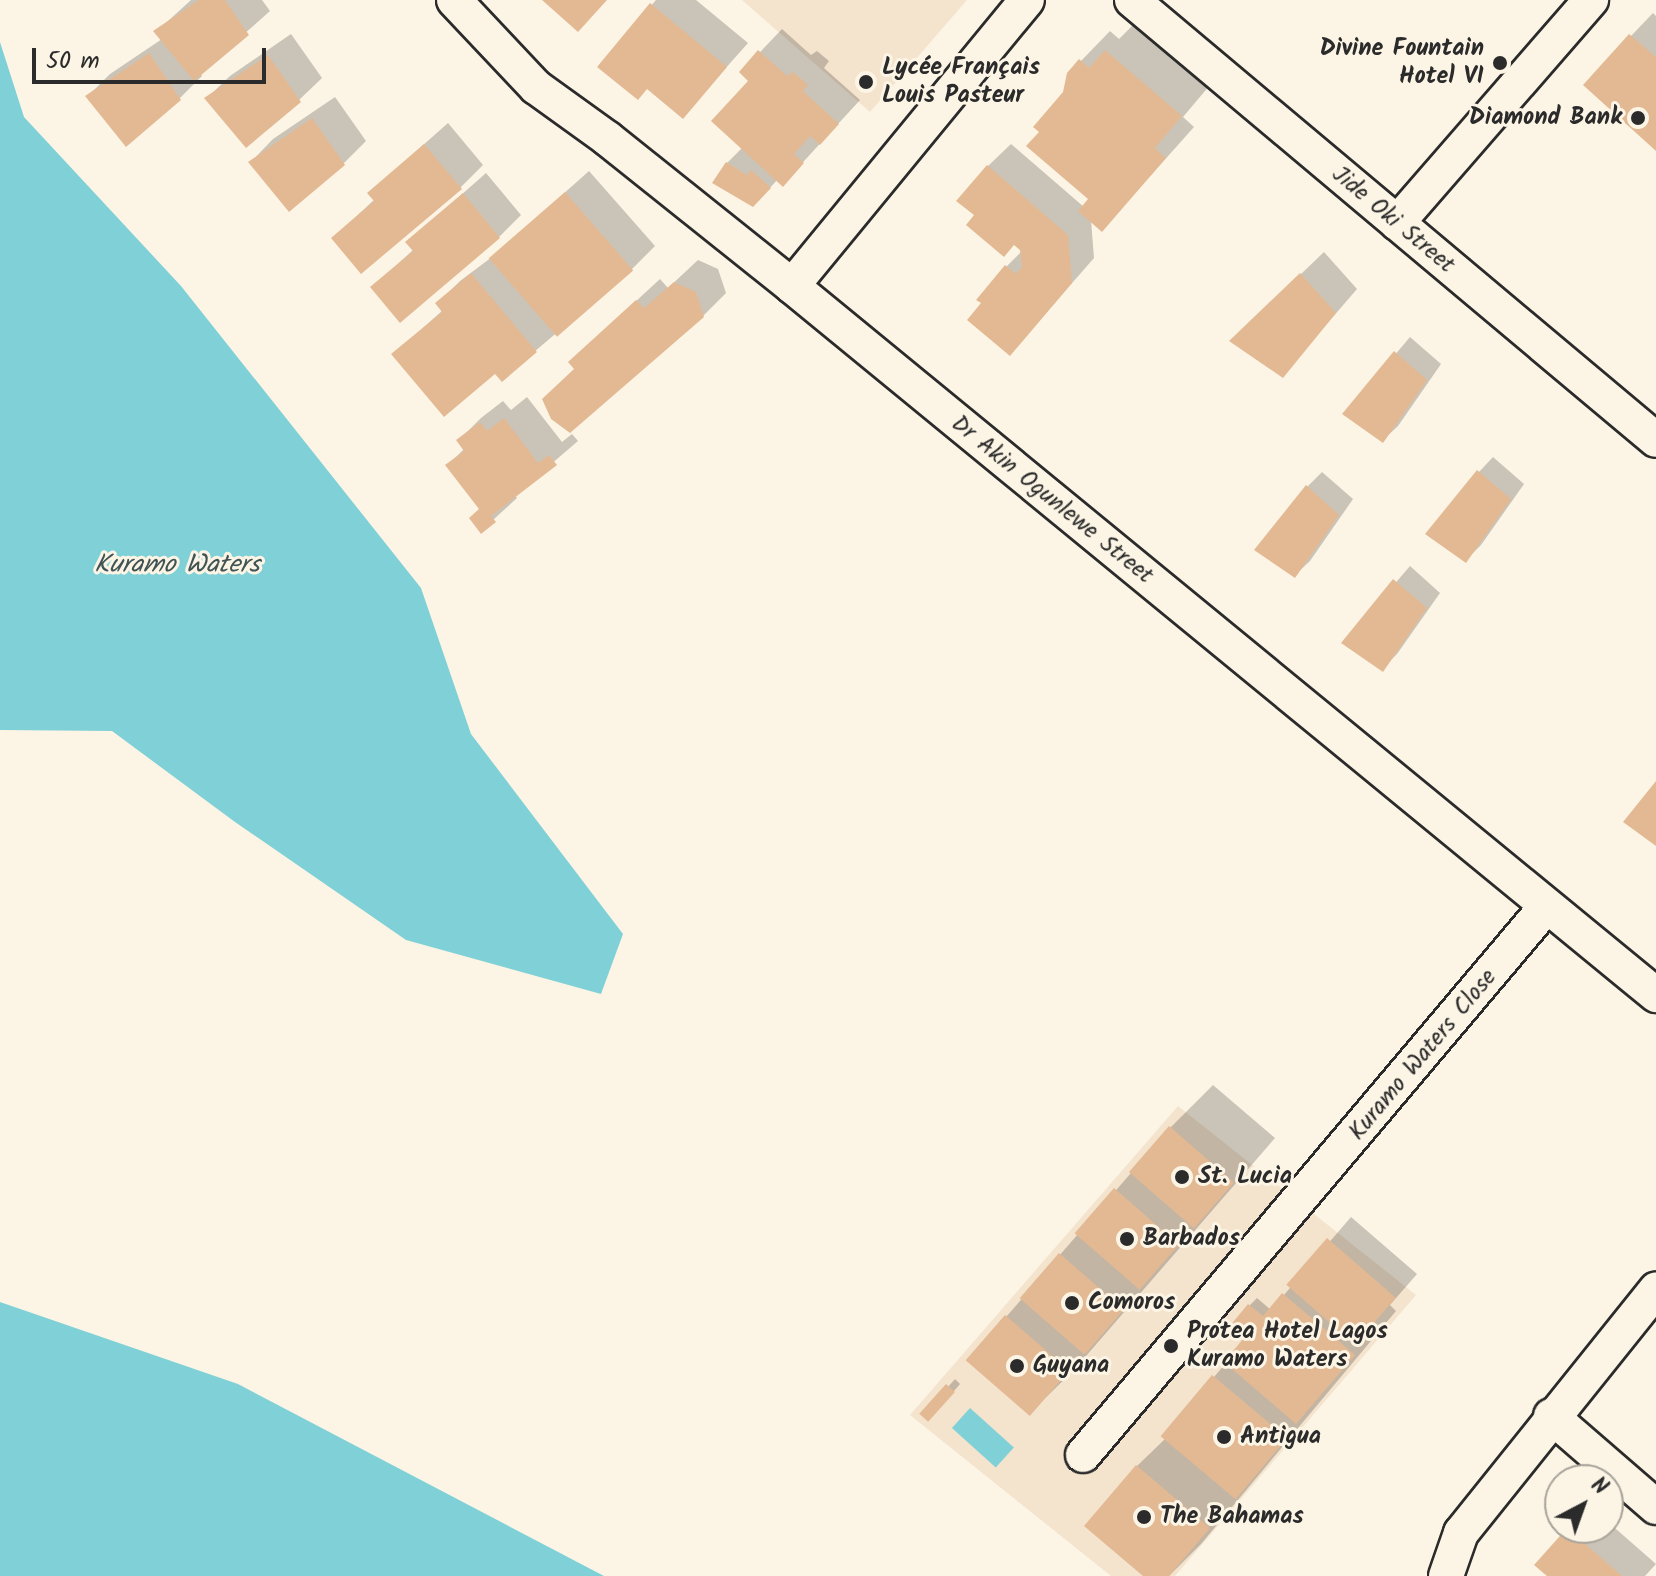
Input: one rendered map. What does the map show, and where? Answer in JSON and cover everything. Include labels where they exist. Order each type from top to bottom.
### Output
[{"type":"street","name":"Dr Akin Ogunlewe Street","points":[[454,0],[536,87],[608,139],[792,286],[1656,995]]},
{"type":"street","points":[[792,286],[1027,0]]},
{"type":"street","name":"Jide Oki Street","points":[[1132,0],[1656,440]]},
{"type":"street","points":[[1397,223],[1591,0]]},
{"type":"street","name":"Kuramo Waters Close","points":[[1083,1455],[1300,1202],[1546,907]]},
{"type":"street","points":[[1446,1576],[1461,1533],[1551,1416],[1656,1290]]},
{"type":"street","points":[[1551,1416],[1656,1507]]},
{"type":"shaded area","name":"Lycée Français Louis Pasteur","points":[[742,0],[967,0],[870,112]]},
{"type":"shaded area","name":"Protea Hotel Lagos Kuramo Waters","points":[[1178,1106],[1416,1295],[1175,1576],[1111,1576],[910,1415]]},
{"type":"water","name":"Kuramo Waters","points":[[0,42],[24,117],[181,286],[421,588],[471,734],[623,934],[601,994],[406,940],[235,822],[112,731],[0,730]]},
{"type":"water","points":[[0,1302],[238,1384],[604,1576],[0,1576]]},
{"type":"water","points":[[970,1408],[1014,1447],[996,1468],[952,1428]]},
{"type":"building","points":[[199,0],[225,0],[249,35],[194,81],[153,31]]},
{"type":"building","points":[[542,0],[607,0],[578,32]]},
{"type":"building","points":[[650,3],[727,67],[683,119],[647,89],[638,100],[597,67]]},
{"type":"building","name":"Diamond Bank","points":[[1629,34],[1656,57],[1656,151],[1583,85]]},
{"type":"building","points":[[758,50],[787,76],[793,72],[808,85],[803,91],[839,124],[820,145],[810,136],[794,154],[804,163],[783,187],[711,121],[748,81],[739,72]]},
{"type":"building","points":[[1105,50],[1182,116],[1155,148],[1166,158],[1102,232],[1078,211],[1088,199],[1026,146],[1039,132],[1033,127],[1063,92],[1067,73],[1079,59],[1089,68]]},
{"type":"building","points":[[149,53],[181,100],[126,147],[85,96]]},
{"type":"building","points":[[268,55],[301,102],[246,148],[204,98]]},
{"type":"building","points":[[312,118],[345,165],[289,212],[248,162]]},
{"type":"building","points":[[424,144],[462,189],[361,274],[331,238],[374,201],[367,193]]},
{"type":"building","points":[[726,162],[747,175],[751,170],[771,188],[753,207],[712,183]]},
{"type":"building","points":[[987,165],[1068,235],[1072,283],[1010,356],[967,320],[981,303],[976,300],[1005,265],[1016,274],[1022,267],[1020,250],[1014,245],[1004,257],[966,225],[974,215],[956,201]]},
{"type":"building","points":[[565,192],[633,270],[557,337],[489,258]]},
{"type":"building","points":[[463,193],[500,238],[400,323],[370,287],[413,251],[405,242]]},
{"type":"building","points":[[471,273],[537,352],[502,382],[495,374],[444,417],[391,354],[442,312],[435,303]]},
{"type":"building","points":[[1300,273],[1336,313],[1283,378],[1229,341]]},
{"type":"building","points":[[674,282],[696,292],[704,317],[570,433],[551,419],[542,399],[574,369],[568,362],[636,300],[644,308]]},
{"type":"building","points":[[1394,351],[1427,380],[1383,443],[1342,414]]},
{"type":"building","points":[[504,418],[538,463],[549,455],[557,465],[491,516],[496,522],[481,534],[469,518],[479,509],[445,465],[464,451],[456,440],[480,422],[487,431]]},
{"type":"building","points":[[1477,470],[1511,499],[1466,563],[1425,534]]},
{"type":"building","points":[[1306,485],[1339,515],[1295,578],[1254,550]]},
{"type":"building","points":[[1393,579],[1427,608],[1383,672],[1341,643]]},
{"type":"building","points":[[1656,781],[1656,846],[1623,822]]},
{"type":"building","name":"St. Lucia","points":[[1169,1126],[1234,1182],[1194,1228],[1129,1172]]},
{"type":"building","name":"Barbados","points":[[1114,1188],[1179,1244],[1140,1290],[1075,1233]]},
{"type":"building","points":[[1327,1238],[1396,1298],[1355,1344],[1286,1285]]},
{"type":"building","name":"Comoros","points":[[1059,1253],[1124,1309],[1085,1355],[1020,1298]]},
{"type":"building","points":[[1282,1293],[1355,1355],[1296,1424],[1224,1362],[1243,1339],[1229,1327],[1248,1304],[1263,1316]]},
{"type":"building","name":"Guyana","points":[[1005,1315],[1069,1371],[1030,1416],[966,1360]]},
{"type":"building","name":"Antigua","points":[[1212,1375],[1287,1438],[1236,1499],[1161,1436]]},
{"type":"building","points":[[946,1384],[955,1392],[928,1422],[919,1414]]},
{"type":"building","name":"The Bahamas","points":[[1136,1465],[1210,1528],[1169,1576],[1143,1576],[1084,1526]]},
{"type":"building","points":[[1553,1544],[1585,1544],[1622,1576],[1547,1576],[1534,1565]]},
{"type":"place","name":"Divine Fountain Hotel VI","points":[[1500,63]]},
{"type":"place","name":"Lycée Français Louis Pasteur","points":[[866,82]]},
{"type":"place","name":"Diamond Bank","points":[[1638,118]]},
{"type":"place","name":"St. Lucia","points":[[1182,1177]]},
{"type":"place","name":"Barbados","points":[[1127,1239]]},
{"type":"place","name":"Comoros","points":[[1072,1303]]},
{"type":"place","name":"Protea Hotel Lagos Kuramo Waters","points":[[1171,1346]]},
{"type":"place","name":"Guyana","points":[[1017,1366]]},
{"type":"place","name":"Antigua","points":[[1224,1437]]},
{"type":"place","name":"The Bahamas","points":[[1144,1517]]}]
